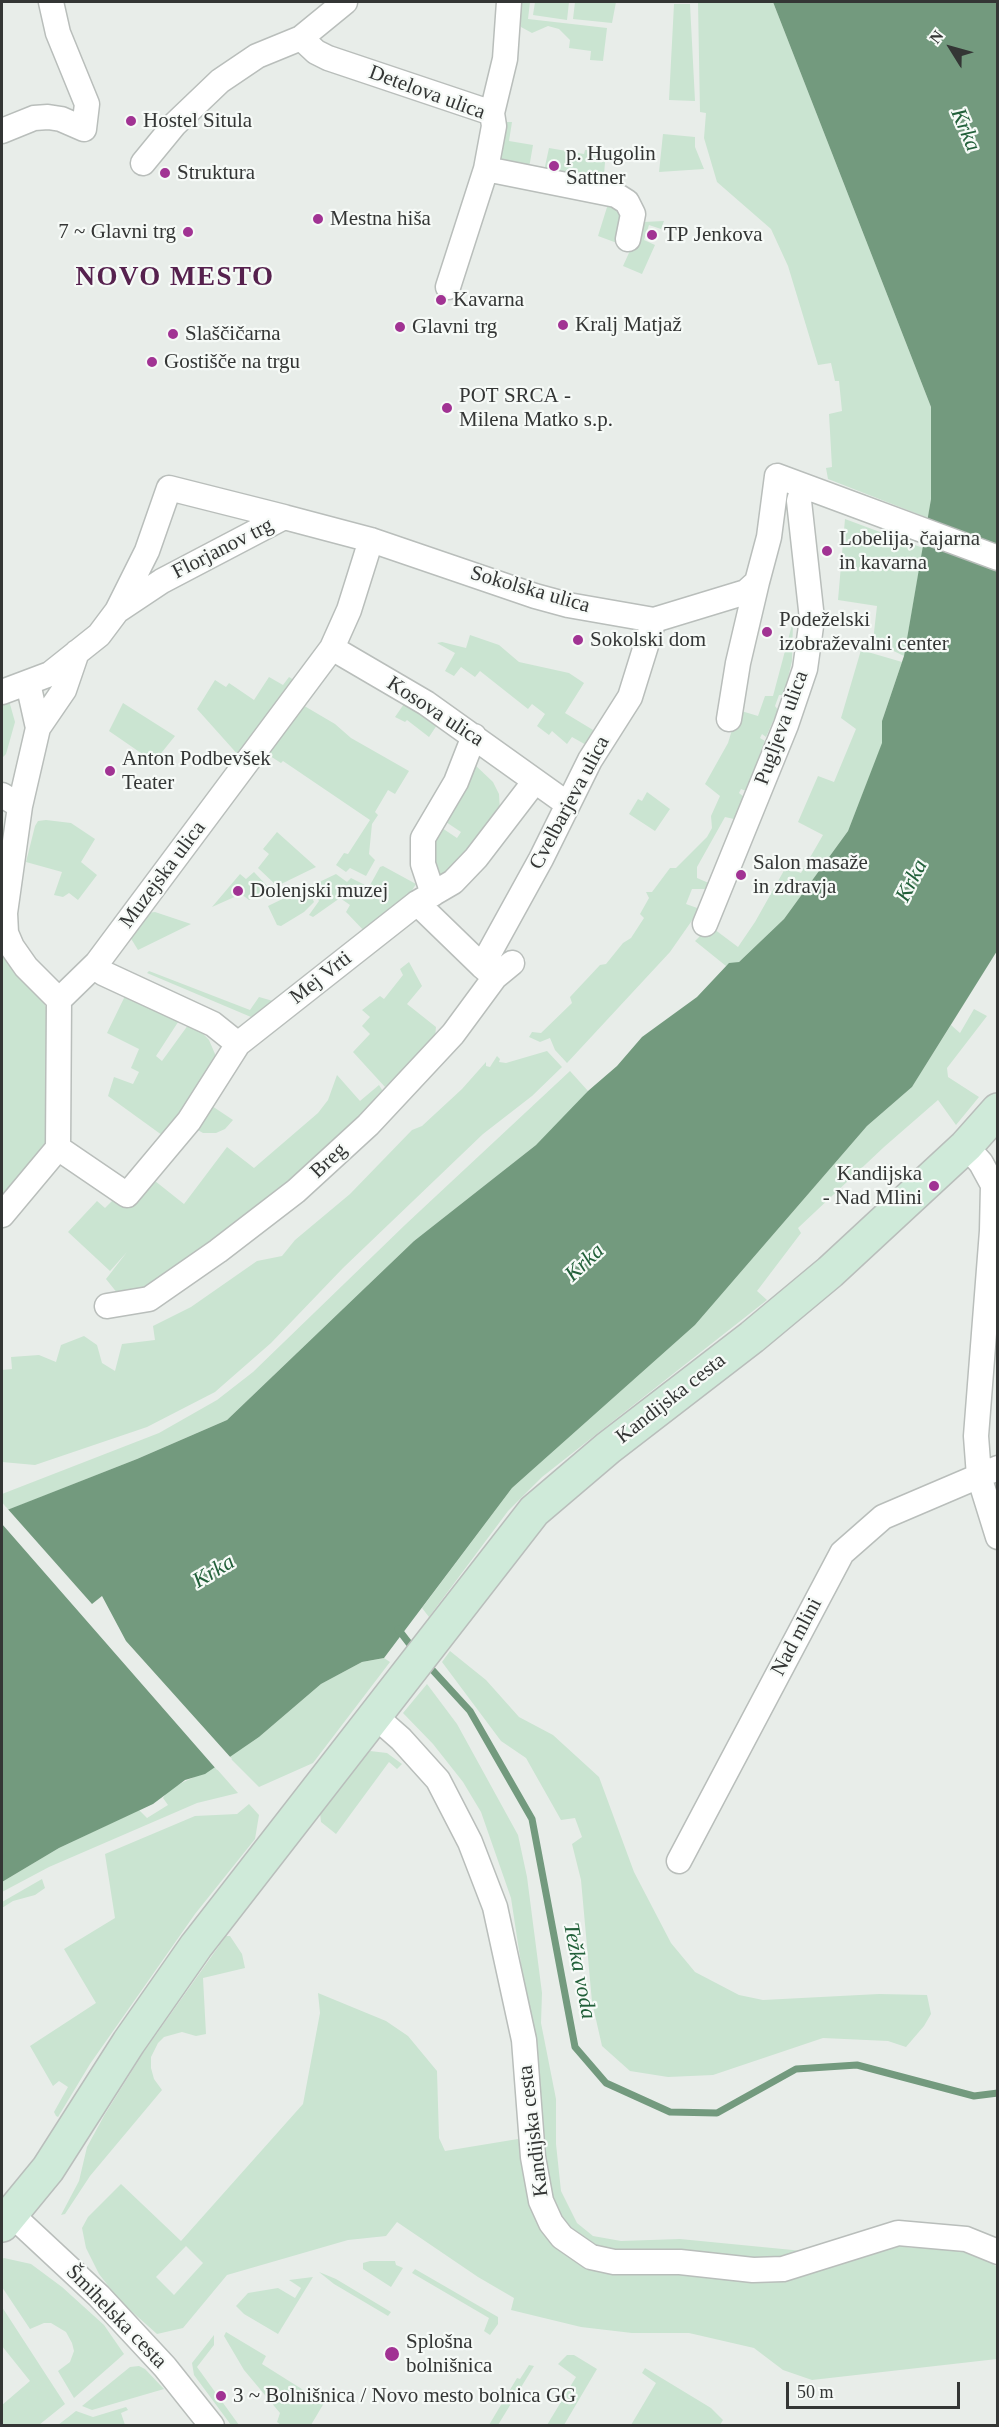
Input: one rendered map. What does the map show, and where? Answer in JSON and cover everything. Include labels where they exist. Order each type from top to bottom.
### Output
[{"type":"main road","name":"Kandijska cesta","points":[[7,2220],[48,2169],[129,2042],[196,1946],[534,1511],[608,1448],[752,1337],[830,1272],[966,1146],[998,1110]]},
{"type":"street","points":[[2,131],[34,118],[48,117],[61,119],[84,129],[87,104],[58,33],[51,2]]},
{"type":"street","points":[[143,163],[175,124],[220,81],[257,56],[301,38],[345,2]]},
{"type":"street","points":[[492,113],[505,59],[509,2]]},
{"type":"street","name":"Detelova ulica","points":[[301,38],[316,52],[328,58],[492,113],[494,126],[486,169],[448,287]]},
{"type":"street","points":[[486,169],[616,195],[627,202],[633,214],[628,239]]},
{"type":"street","points":[[729,719],[736,672],[769,537],[777,476],[998,558]]},
{"type":"street","name":"Pugljeva ulica","points":[[705,924],[786,726],[805,669],[812,619],[799,501],[803,487]]},
{"type":"street","points":[[2,692],[50,674],[99,635],[117,611],[147,551],[169,488],[284,517]]},
{"type":"street","name":"Florjanov trg","points":[[117,611],[162,581],[284,517],[371,540]]},
{"type":"street","name":"Sokolska ulica","points":[[371,540],[535,596],[568,605],[654,620],[746,592],[757,582]]},
{"type":"street","name":"Muzejska ulica","points":[[58,1000],[97,963],[332,648],[349,610],[371,540]]},
{"type":"street","name":"Cvelbarjeva ulica","points":[[496,969],[567,803],[630,697],[654,620]]},
{"type":"street","name":"Kosova ulica","points":[[332,648],[426,703],[567,803]]},
{"type":"street","points":[[2,1215],[58,1148],[58,1000],[26,967],[12,947],[6,933],[5,914],[11,800],[38,728],[64,690],[77,652]]},
{"type":"street","points":[[28,684],[38,728]]},
{"type":"street","points":[[474,736],[456,782],[423,838],[425,899],[496,969]]},
{"type":"street","name":"Mej Vrti","points":[[58,1148],[127,1195],[189,1121],[238,1044],[425,899],[453,882],[476,858],[535,782]]},
{"type":"street","points":[[97,963],[103,973],[213,1024],[238,1044]]},
{"type":"street","name":"Breg","points":[[106,1306],[149,1299],[218,1251],[296,1191],[368,1125],[453,1034],[496,969]]},
{"type":"street","points":[[966,1146],[981,1163],[993,1185],[991,1242],[976,1436],[988,1472],[998,1537]]},
{"type":"street","name":"Nad mlini","points":[[679,1861],[842,1553],[883,1517],[988,1472]]},
{"type":"street","name":"Kandijska cesta","points":[[382,1708],[401,1738],[438,1780],[470,1842],[495,1908],[524,2040],[533,2157],[541,2201],[550,2223],[562,2237],[591,2257],[614,2262],[680,2262],[753,2270],[783,2269],[898,2234],[966,2239],[998,2252]]},
{"type":"street","name":"Šmihelska cesta","points":[[7,2220],[99,2296],[165,2367],[212,2426]]},
{"type":"shaded area","points":[[518,2],[530,2],[528,19],[607,28],[603,61],[590,60],[591,51],[569,48],[570,40],[559,29],[548,26],[532,33],[521,27]]},
{"type":"shaded area","points":[[535,2],[569,2],[567,20],[533,15]]},
{"type":"shaded area","points":[[575,2],[616,2],[612,23],[573,19]]},
{"type":"shaded area","points":[[698,2],[773,2],[931,407],[931,499],[928,518],[828,479],[826,468],[832,467],[829,414],[842,411],[839,381],[835,381],[831,363],[818,365],[788,266],[771,229],[717,182],[704,138],[706,113],[700,112]]},
{"type":"shaded area","points":[[674,4],[690,4],[695,101],[669,100]]},
{"type":"shaded area","points":[[507,122],[512,122],[509,141],[533,145],[529,168],[500,160]]},
{"type":"shaded area","points":[[663,134],[695,137],[695,147],[704,169],[659,172]]},
{"type":"shaded area","points":[[549,148],[584,154],[585,150],[606,151],[603,186],[544,171]]},
{"type":"shaded area","points":[[608,204],[617,207],[622,219],[617,243],[598,236]]},
{"type":"shaded area","points":[[664,221],[661,229],[649,225],[644,240],[655,245],[642,274],[623,266],[643,222]]},
{"type":"shaded area","points":[[845,519],[923,548],[904,656],[873,641],[877,606],[838,600]]},
{"type":"shaded area","points":[[793,621],[792,661],[784,695],[779,695],[775,706],[778,710],[766,737],[762,734],[760,738],[765,741],[746,791],[741,789],[739,793],[744,797],[734,819],[725,817],[697,867],[697,878],[711,884],[707,889],[692,889],[686,904],[700,909],[670,952],[567,1063],[555,1050],[550,1038],[540,1042],[529,1037],[532,1032],[541,1033],[572,1003],[570,997],[600,965],[606,964],[623,943],[631,938],[644,918],[640,914],[649,898],[646,892],[652,892],[670,868],[676,868],[707,837],[712,828],[711,816],[720,796],[705,784],[728,743],[738,710],[758,716],[765,696],[773,696]]},
{"type":"shaded area","points":[[470,635],[499,645],[519,662],[569,673],[584,683],[565,713],[598,733],[588,746],[572,737],[567,744],[552,731],[549,735],[537,726],[545,714],[532,704],[528,709],[480,671],[475,677],[461,667],[454,676],[445,671],[455,653],[437,643],[442,642],[466,648]]},
{"type":"shaded area","points":[[861,650],[902,662],[882,721],[883,742],[848,831],[784,919],[739,962],[726,966],[695,941],[710,926],[738,947],[786,867],[801,873],[823,835],[798,822],[818,776],[834,782],[856,729],[841,718]]},
{"type":"shaded area","points":[[269,677],[283,685],[289,677],[299,683],[240,757],[197,709],[215,680],[226,687],[229,683],[254,700]]},
{"type":"shaded area","points":[[8,697],[15,722],[6,754],[2,758],[2,700]]},
{"type":"shaded area","points":[[406,701],[441,719],[429,737],[407,720],[405,722],[395,717]]},
{"type":"shaded area","points":[[123,703],[175,736],[154,762],[109,731]]},
{"type":"shaded area","points":[[301,704],[335,724],[351,738],[409,771],[395,794],[388,790],[375,812],[378,815],[372,824],[369,854],[375,860],[366,876],[350,868],[346,872],[336,865],[344,853],[348,854],[370,820],[283,761],[281,763],[267,754]]},
{"type":"shaded area","points":[[474,764],[493,782],[499,794],[500,811],[487,833],[441,877],[432,876],[429,855],[439,826],[457,838],[461,832],[443,820]]},
{"type":"shaded area","points":[[647,792],[670,809],[655,831],[629,814],[638,799],[642,801]]},
{"type":"shaded area","points":[[38,821],[71,823],[95,839],[81,862],[97,875],[78,900],[69,893],[63,897],[54,895],[62,872],[26,862],[35,826]]},
{"type":"shaded area","points":[[277,832],[316,867],[277,886],[258,868],[269,854],[263,849]]},
{"type":"shaded area","points":[[383,866],[416,884],[408,897],[368,935],[346,912],[350,905],[340,898],[313,917],[309,915],[319,901],[311,886],[336,874],[347,882],[351,878],[369,887],[380,867]]},
{"type":"shaded area","points":[[254,872],[271,890],[249,900],[241,894],[212,907],[240,874],[246,879]]},
{"type":"shaded area","points":[[307,887],[314,902],[304,912],[281,926],[277,925],[268,906]]},
{"type":"shaded area","points":[[155,912],[191,924],[138,950],[127,932],[147,913]]},
{"type":"shaded area","points":[[2,951],[42,999],[53,1021],[50,1143],[2,1204]]},
{"type":"shaded area","points":[[409,962],[422,986],[407,1004],[436,1027],[435,1038],[385,1087],[353,1052],[370,1034],[362,1026],[370,1017],[362,1010],[380,996],[384,999],[403,975],[400,969]]},
{"type":"shaded area","points":[[149,971],[250,1010],[259,997],[273,1001],[263,1011],[251,1017],[147,973]]},
{"type":"shaded area","points":[[125,996],[182,1016],[156,1056],[162,1061],[191,1021],[209,1040],[215,1054],[216,1064],[166,1138],[108,1096],[114,1077],[133,1084],[139,1072],[131,1068],[139,1049],[107,1033]]},
{"type":"shaded area","points":[[974,1009],[987,1016],[947,1068],[948,1077],[979,1097],[956,1125],[938,1100],[884,1147],[798,1228],[801,1233],[757,1291],[767,1300],[542,1477],[508,1511],[429,1617],[422,1608],[512,1488],[695,1325],[867,1126],[912,1087],[951,1025],[960,1033]]},
{"type":"shaded area","points":[[547,1051],[562,1067],[532,1096],[483,1134],[343,1268],[271,1343],[215,1392],[147,1427],[35,1465],[2,1462],[2,1370],[12,1369],[11,1357],[39,1355],[56,1362],[61,1345],[84,1336],[97,1345],[102,1363],[115,1371],[122,1344],[155,1340],[153,1326],[191,1307],[257,1261],[282,1256],[295,1240],[350,1194],[412,1130],[422,1126],[462,1089],[486,1062],[486,1066],[490,1067],[497,1056],[500,1059],[499,1062],[506,1063]]},
{"type":"shaded area","points":[[570,1071],[588,1091],[566,1116],[536,1145],[414,1241],[227,1420],[137,1459],[8,1510],[2,1502],[2,1494],[159,1433],[217,1400],[253,1372],[406,1224]]},
{"type":"shaded area","points":[[337,1075],[360,1101],[379,1085],[384,1093],[292,1183],[143,1293],[122,1299],[106,1279],[127,1252],[110,1271],[68,1232],[97,1201],[105,1208],[209,1104],[233,1120],[225,1129],[216,1133],[203,1133],[196,1129],[155,1181],[184,1204],[227,1147],[254,1168],[318,1113],[328,1100]]},
{"type":"shaded area","points":[[450,1651],[486,1680],[519,1717],[553,1735],[599,1777],[634,1872],[671,1943],[695,1972],[739,1995],[763,2000],[879,1994],[927,1995],[931,2014],[924,2026],[906,2047],[888,2041],[823,2038],[713,2075],[668,2077],[630,2071],[602,2046],[592,2002],[581,1880],[572,1844],[582,1837],[575,1818],[561,1820],[526,1758],[501,1741],[442,1662]]},
{"type":"shaded area","points":[[384,1658],[390,1662],[313,1763],[259,1787],[229,1757],[259,1737],[321,1684],[362,1662]]},
{"type":"shaded area","points":[[427,1684],[457,1724],[518,1835],[527,1877],[542,1993],[541,2023],[556,2099],[556,2144],[561,2191],[577,2223],[593,2236],[621,2241],[680,2239],[803,2251],[766,2264],[608,2256],[580,2245],[550,2207],[530,2023],[511,1898],[481,1812],[463,1782],[433,1744],[403,1713]]},
{"type":"shaded area","points":[[370,1751],[387,1753],[402,1764],[397,1769],[389,1762],[336,1834],[321,1822],[320,1813]]},
{"type":"shaded area","points":[[215,1767],[238,1793],[197,1803],[49,1867],[2,1892],[2,1882],[59,1848],[139,1810],[147,1818],[168,1805],[163,1798],[169,1789]]},
{"type":"shaded area","points":[[249,1804],[259,1815],[255,1839],[195,1914],[90,2064],[58,2117],[56,2116],[54,2112],[68,2087],[59,2081],[53,2086],[30,2046],[96,2003],[64,1949],[115,1918],[105,1854],[195,1816],[237,1814]]},
{"type":"shaded area","points":[[42,1879],[45,1888],[35,1895],[13,1901],[2,1908],[2,1902]]},
{"type":"shaded area","points":[[226,1936],[230,1936],[242,1954],[245,1968],[203,1978],[206,2034],[196,2036],[182,2032],[164,2037],[158,2043],[151,2057],[151,2068],[154,2079],[162,2090],[90,2176],[65,2214],[61,2215],[79,2181],[87,2147],[105,2114],[145,2050]]},
{"type":"shaded area","points":[[318,1993],[386,2021],[408,2036],[437,2071],[439,2138],[445,2151],[524,2138],[581,2258],[751,2275],[889,2245],[914,2248],[936,2242],[973,2249],[997,2267],[997,2359],[812,2380],[783,2370],[754,2348],[689,2333],[632,2333],[581,2327],[511,2310],[514,2298],[478,2277],[397,2222],[386,2236],[348,2240],[227,2275],[183,2328],[157,2334],[120,2301],[99,2274],[86,2248],[82,2228],[88,2217],[121,2184],[181,2241],[303,2104],[320,2013]],"holes":[[[186,2246],[203,2263],[174,2295],[156,2277]]]},
{"type":"shaded area","points":[[2,2259],[31,2264],[62,2287],[104,2325],[124,2354],[74,2398],[58,2371],[70,2362],[74,2351],[72,2343],[66,2332],[51,2323],[44,2323],[30,2329],[2,2287]]},
{"type":"shaded area","points":[[395,2261],[396,2265],[403,2268],[391,2287],[363,2269],[363,2263]]},
{"type":"shaded area","points":[[415,2269],[498,2317],[498,2324],[490,2335],[484,2331],[489,2318],[412,2273]]},
{"type":"shaded area","points":[[319,2272],[336,2279],[391,2312],[388,2316],[334,2284]]},
{"type":"shaded area","points":[[313,2277],[278,2334],[244,2314],[236,2306],[248,2293],[278,2288],[295,2298],[301,2288],[289,2280]]},
{"type":"shaded area","points":[[2,2307],[65,2404],[39,2425],[2,2425],[2,2405],[30,2381],[2,2346]]},
{"type":"shaded area","points":[[226,2332],[266,2356],[262,2364],[324,2403],[311,2425],[281,2425],[277,2422],[280,2413],[244,2370],[224,2336]]},
{"type":"shaded area","points":[[214,2335],[214,2345],[197,2367],[239,2425],[231,2425],[194,2375],[192,2363]]},
{"type":"shaded area","points":[[567,2355],[574,2355],[597,2369],[564,2425],[547,2425],[576,2377],[558,2364]]},
{"type":"shaded area","points":[[529,2365],[534,2366],[498,2425],[489,2425],[517,2378],[520,2379]]},
{"type":"shaded area","points":[[139,2366],[145,2369],[164,2389],[92,2410],[82,2406],[130,2367]]},
{"type":"shaded area","points":[[645,2368],[711,2408],[723,2420],[720,2425],[631,2425],[656,2383],[642,2373]]},
{"type":"shaded area","points":[[126,2407],[128,2410],[121,2413],[125,2425],[58,2425],[76,2411],[93,2417]]},
{"type":"water","name":"Krka","points":[[773,2],[997,2],[997,951],[912,1087],[867,1126],[695,1325],[512,1488],[384,1658],[362,1662],[321,1684],[259,1737],[205,1774],[185,1780],[153,1804],[59,1848],[2,1882],[2,1512],[137,1459],[227,1420],[414,1241],[536,1145],[588,1091],[617,1066],[642,1037],[697,997],[729,963],[739,962],[784,919],[848,831],[882,743],[882,721],[904,656],[931,499],[931,407]]},
{"type":"pier","points":[[6,1507],[92,1604],[102,1596],[126,1641],[232,1759],[217,1770],[2,1524],[2,1509]]},
{"type":"waterway","name":"Težka voda","points":[[398,1629],[415,1651]]},
{"type":"waterway","name":"Težka voda","points":[[426,1663],[470,1711],[532,1819],[575,2047],[606,2083],[670,2112],[717,2113],[796,2069],[857,2065],[974,2096],[998,2093]]},
{"type":"place","name":"Hostel Situla","points":[[131,121]]},
{"type":"place","name":"p. Hugolin Sattner","points":[[554,166]]},
{"type":"place","name":"Struktura","points":[[165,173]]},
{"type":"place","name":"Mestna hiša","points":[[318,219]]},
{"type":"place","name":"7 ~ Glavni trg","points":[[188,232]]},
{"type":"place","name":"TP Jenkova","points":[[652,235]]},
{"type":"place","name":"Kavarna","points":[[441,300]]},
{"type":"place","name":"Kralj Matjaž","points":[[563,325]]},
{"type":"place","name":"Glavni trg","points":[[400,327]]},
{"type":"place","name":"Slaščičarna","points":[[173,334]]},
{"type":"place","name":"Gostišče na trgu","points":[[152,362]]},
{"type":"place","name":"POT SRCA - Milena Matko s.p.","points":[[447,408]]},
{"type":"place","name":"Lobelija, čajarna in kavarna","points":[[827,551]]},
{"type":"place","name":"Podeželski izobraževalni center","points":[[767,632]]},
{"type":"place","name":"Sokolski dom","points":[[578,640]]},
{"type":"place","name":"Anton Podbevšek Teater","points":[[110,771]]},
{"type":"place","name":"Salon masaže in zdravja","points":[[741,875]]},
{"type":"place","name":"Dolenjski muzej","points":[[238,891]]},
{"type":"place","name":"Kandijska - Nad Mlini","points":[[934,1186]]},
{"type":"place","name":"Splošna bolnišnica","points":[[392,2354]]},
{"type":"place","name":"3 ~ Bolnišnica / Novo mesto bolnica GG","points":[[221,2396]]},
{"type":"district","name":"NOVO MESTO","points":[[175,278]]}]
